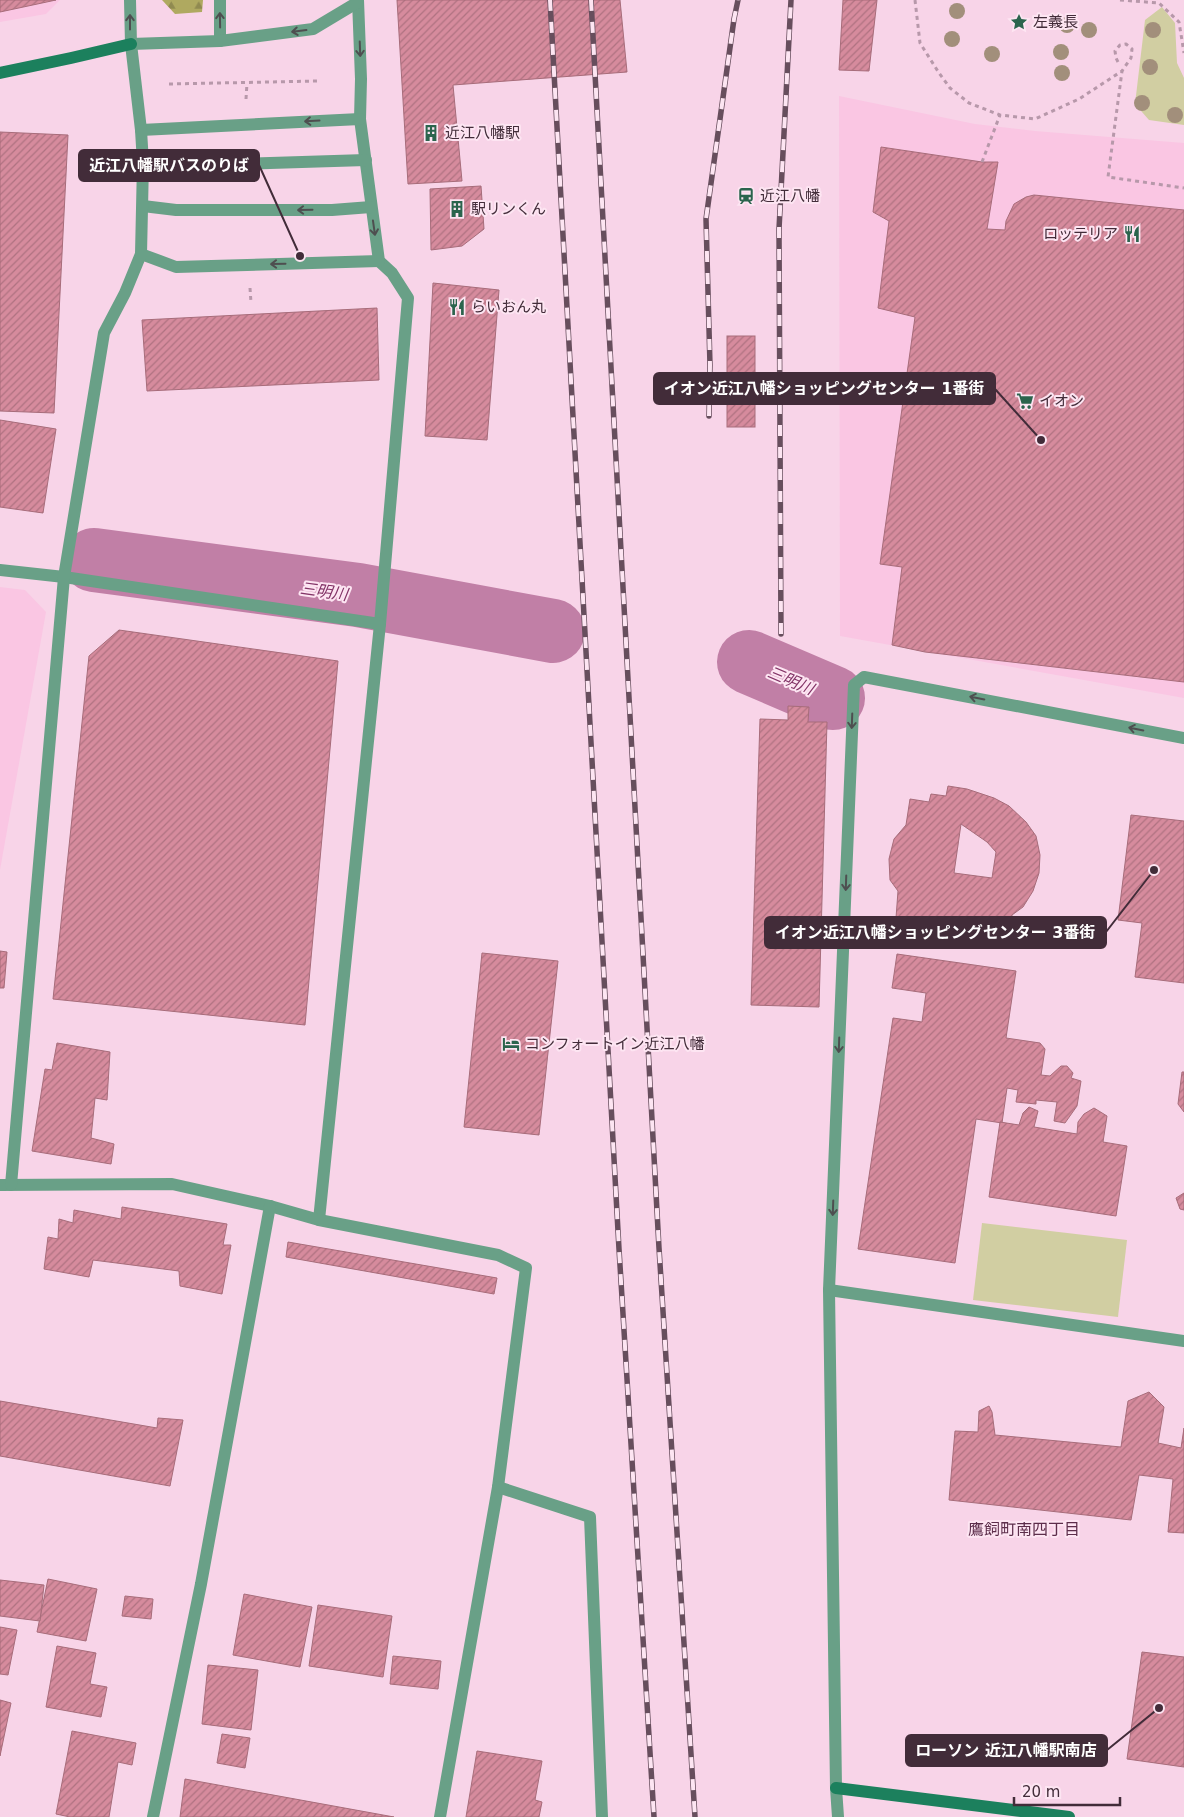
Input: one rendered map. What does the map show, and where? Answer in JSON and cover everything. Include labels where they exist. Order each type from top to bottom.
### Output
[{"type":"street","points":[[130,0],[130,44],[141,130],[143,163],[140,254],[125,293],[104,333],[64,577],[5,1185],[172,1184],[270,1206],[319,1220],[498,1255],[526,1268],[498,1487],[440,1817]]},
{"type":"street","points":[[220,0],[220,41]]},
{"type":"street","points":[[0,73],[130,44],[220,41],[313,29],[358,1],[361,79],[360,119],[379,261],[392,273],[408,298],[383,588],[319,1220]]},
{"type":"street","points":[[141,130],[360,119]]},
{"type":"street","points":[[143,163],[211,165],[366,160]]},
{"type":"street","points":[[143,206],[176,210],[332,210],[371,207]]},
{"type":"street","points":[[140,254],[176,267],[379,261]]},
{"type":"street","points":[[0,570],[380,617]]},
{"type":"street","points":[[838,1817],[836,1788],[829,1290],[854,685],[864,677],[1184,738]]},
{"type":"street","points":[[153,1817],[201,1584],[270,1206]]},
{"type":"street","points":[[829,1290],[1184,1341]]},
{"type":"street","points":[[498,1487],[590,1517],[602,1817]]},
{"type":"street","points":[[836,1788],[1069,1817]]},
{"type":"path","points":[[915,0],[920,43],[950,88],[969,103],[1000,115],[1035,119],[1079,99],[1122,71]]},
{"type":"path","points":[[1120,0],[1159,1],[1179,22],[1184,53]]},
{"type":"path","points":[[1118,62],[1115,51],[1120,45],[1126,44],[1132,49],[1130,58],[1122,71],[1108,177],[1184,188]]},
{"type":"path","points":[[169,84],[318,81]]},
{"type":"path","points":[[246,102],[247,83]]},
{"type":"path","points":[[982,162],[1000,115]]},
{"type":"path","points":[[250,283],[251,303]]},
{"type":"shaded area","points":[[0,0],[60,0],[46,14],[0,22]]},
{"type":"shaded area","points":[[1162,7],[1175,23],[1177,63],[1184,78],[1184,125],[1149,120],[1135,104],[1145,20]]},
{"type":"shaded area","points":[[839,96],[975,124],[1035,131],[1184,143],[1184,698],[840,636]]},
{"type":"shaded area","points":[[0,587],[25,590],[46,612],[0,870]]},
{"type":"shaded area","points":[[982,1223],[1127,1240],[1118,1317],[973,1300]]},
{"type":"green space","points":[[162,0],[203,0],[202,12],[175,14]]},
{"type":"building","points":[[0,0],[56,0],[0,12]]},
{"type":"building","name":"近江八幡駅","points":[[397,0],[620,0],[627,72],[453,85],[462,181],[408,184]]},
{"type":"building","points":[[843,0],[877,0],[869,71],[839,70]]},
{"type":"building","points":[[0,132],[68,135],[54,413],[0,411]]},
{"type":"building","points":[[881,147],[982,162],[998,162],[987,229],[1005,230],[1006,221],[1014,204],[1034,195],[1184,210],[1184,682],[925,652],[892,645],[902,567],[880,564],[915,317],[878,308],[889,221],[873,212]]},
{"type":"building","name":"駅リンくん","points":[[481,186],[484,229],[462,246],[431,250],[430,189]]},
{"type":"building","points":[[433,283],[499,290],[487,440],[425,436]]},
{"type":"building","points":[[377,308],[379,380],[147,391],[142,320]]},
{"type":"building","points":[[727,336],[755,336],[755,427],[727,427]]},
{"type":"building","points":[[0,420],[56,429],[43,513],[0,507]]},
{"type":"building","points":[[119,630],[338,661],[305,1025],[53,999],[89,656]]},
{"type":"building","points":[[788,706],[809,707],[808,722],[827,722],[819,1007],[751,1005],[760,719],[788,720]]},
{"type":"building","points":[[948,786],[967,789],[994,798],[1009,806],[1026,822],[1036,836],[1040,855],[1039,873],[1033,891],[1023,907],[1012,915],[1010,934],[896,918],[898,891],[890,880],[889,859],[894,839],[906,825],[910,799],[929,802],[931,794],[946,796]],"holes":[[[961,824],[987,842],[996,852],[992,878],[954,873]]]},
{"type":"building","points":[[1131,815],[1184,821],[1184,983],[1135,977],[1142,923],[1118,920]]},
{"type":"building","points":[[0,951],[7,952],[4,988],[0,988]]},
{"type":"building","name":"コンフォートイン近江八幡","points":[[482,953],[558,961],[539,1135],[464,1127]]},
{"type":"building","points":[[897,954],[1016,971],[1006,1038],[1040,1043],[1045,1049],[1041,1075],[1050,1076],[1061,1066],[1067,1066],[1073,1073],[1071,1078],[1081,1081],[1077,1106],[1065,1123],[1054,1121],[1057,1102],[1036,1100],[1036,1104],[1016,1102],[1018,1090],[1007,1088],[1002,1123],[976,1119],[955,1263],[858,1249],[893,1018],[922,1022],[926,993],[892,988]]},
{"type":"building","points":[[57,1043],[110,1052],[107,1100],[95,1098],[91,1138],[114,1144],[111,1164],[32,1151],[45,1069],[52,1070]]},
{"type":"building","points":[[1182,1072],[1184,1072],[1184,1112],[1178,1104]]},
{"type":"building","points":[[1029,1107],[1038,1111],[1034,1127],[1077,1134],[1078,1122],[1084,1114],[1094,1108],[1107,1116],[1103,1142],[1127,1146],[1116,1216],[989,1197],[1000,1122],[1019,1125],[1023,1113]]},
{"type":"building","points":[[1184,1193],[1184,1210],[1180,1209],[1176,1198]]},
{"type":"building","points":[[122,1207],[227,1224],[223,1245],[231,1245],[222,1294],[180,1286],[179,1271],[93,1260],[89,1277],[44,1269],[48,1237],[58,1239],[59,1219],[73,1223],[74,1210],[121,1219]]},
{"type":"building","points":[[288,1242],[497,1278],[494,1294],[286,1257]]},
{"type":"building","points":[[1149,1392],[1164,1407],[1158,1443],[1181,1448],[1184,1428],[1184,1533],[1168,1532],[1173,1479],[1139,1475],[1131,1520],[949,1500],[955,1431],[978,1432],[979,1411],[989,1406],[992,1412],[995,1435],[1121,1447],[1128,1401]]},
{"type":"building","points":[[0,1401],[157,1428],[158,1418],[183,1420],[170,1486],[0,1456]]},
{"type":"building","points":[[48,1579],[97,1589],[86,1641],[37,1632]]},
{"type":"building","points":[[0,1580],[44,1585],[40,1621],[0,1616]]},
{"type":"building","points":[[244,1594],[312,1607],[300,1667],[233,1655]]},
{"type":"building","points":[[125,1596],[153,1599],[151,1619],[122,1616]]},
{"type":"building","points":[[318,1605],[392,1616],[383,1677],[309,1666]]},
{"type":"building","points":[[0,1627],[17,1630],[8,1675],[0,1674]]},
{"type":"building","points":[[57,1646],[96,1653],[90,1684],[107,1687],[101,1717],[46,1707]]},
{"type":"building","points":[[1142,1652],[1184,1657],[1184,1767],[1127,1759]]},
{"type":"building","points":[[393,1656],[441,1661],[438,1689],[390,1684]]},
{"type":"building","points":[[208,1665],[258,1670],[251,1730],[202,1724]]},
{"type":"building","points":[[0,1700],[11,1703],[0,1756]]},
{"type":"building","points":[[72,1731],[136,1743],[132,1765],[118,1762],[109,1817],[70,1817],[56,1814]]},
{"type":"building","points":[[222,1734],[250,1738],[245,1768],[217,1763]]},
{"type":"building","points":[[477,1751],[542,1761],[535,1800],[542,1802],[539,1817],[466,1817]]},
{"type":"building","points":[[185,1779],[394,1817],[180,1817]]},
{"type":"waterway","name":"三明川","points":[[94,560],[358,595],[553,631]]},
{"type":"waterway","name":"三明川","points":[[749,662],[833,698]]},
{"type":"railway","points":[[550,0],[619,1249],[654,1817]]},
{"type":"railway","points":[[591,0],[659,1248],[695,1817]]},
{"type":"railway","points":[[709,416],[710,365],[706,219],[738,0]]},
{"type":"railway","points":[[781,634],[779,229],[791,0]]},
{"type":"place","name":"左義長","points":[[1019,22]]},
{"type":"place","name":"近江八幡駅","points":[[431,133]]},
{"type":"place","name":"近江八幡","points":[[746,196]]},
{"type":"place","name":"駅リンくん","points":[[457,209]]},
{"type":"place","name":"ロッテリア","points":[[1132,234]]},
{"type":"place","name":"近江八幡駅バスのりば","points":[[300,256]]},
{"type":"place","name":"らいおん丸","points":[[457,307]]},
{"type":"place","name":"イオン","points":[[1025,401]]},
{"type":"place","name":"イオン近江八幡ショッピングセンター 1番街","points":[[1041,440]]},
{"type":"place","name":"イオン近江八幡ショッピングセンター 3番街","points":[[1154,870]]},
{"type":"place","name":"コンフォートイン近江八幡","points":[[511,1044]]},
{"type":"place","name":"ローソン 近江八幡駅南店","points":[[1159,1708]]},
{"type":"district","name":"鷹飼町南四丁目","points":[[1024,1529]]}]
